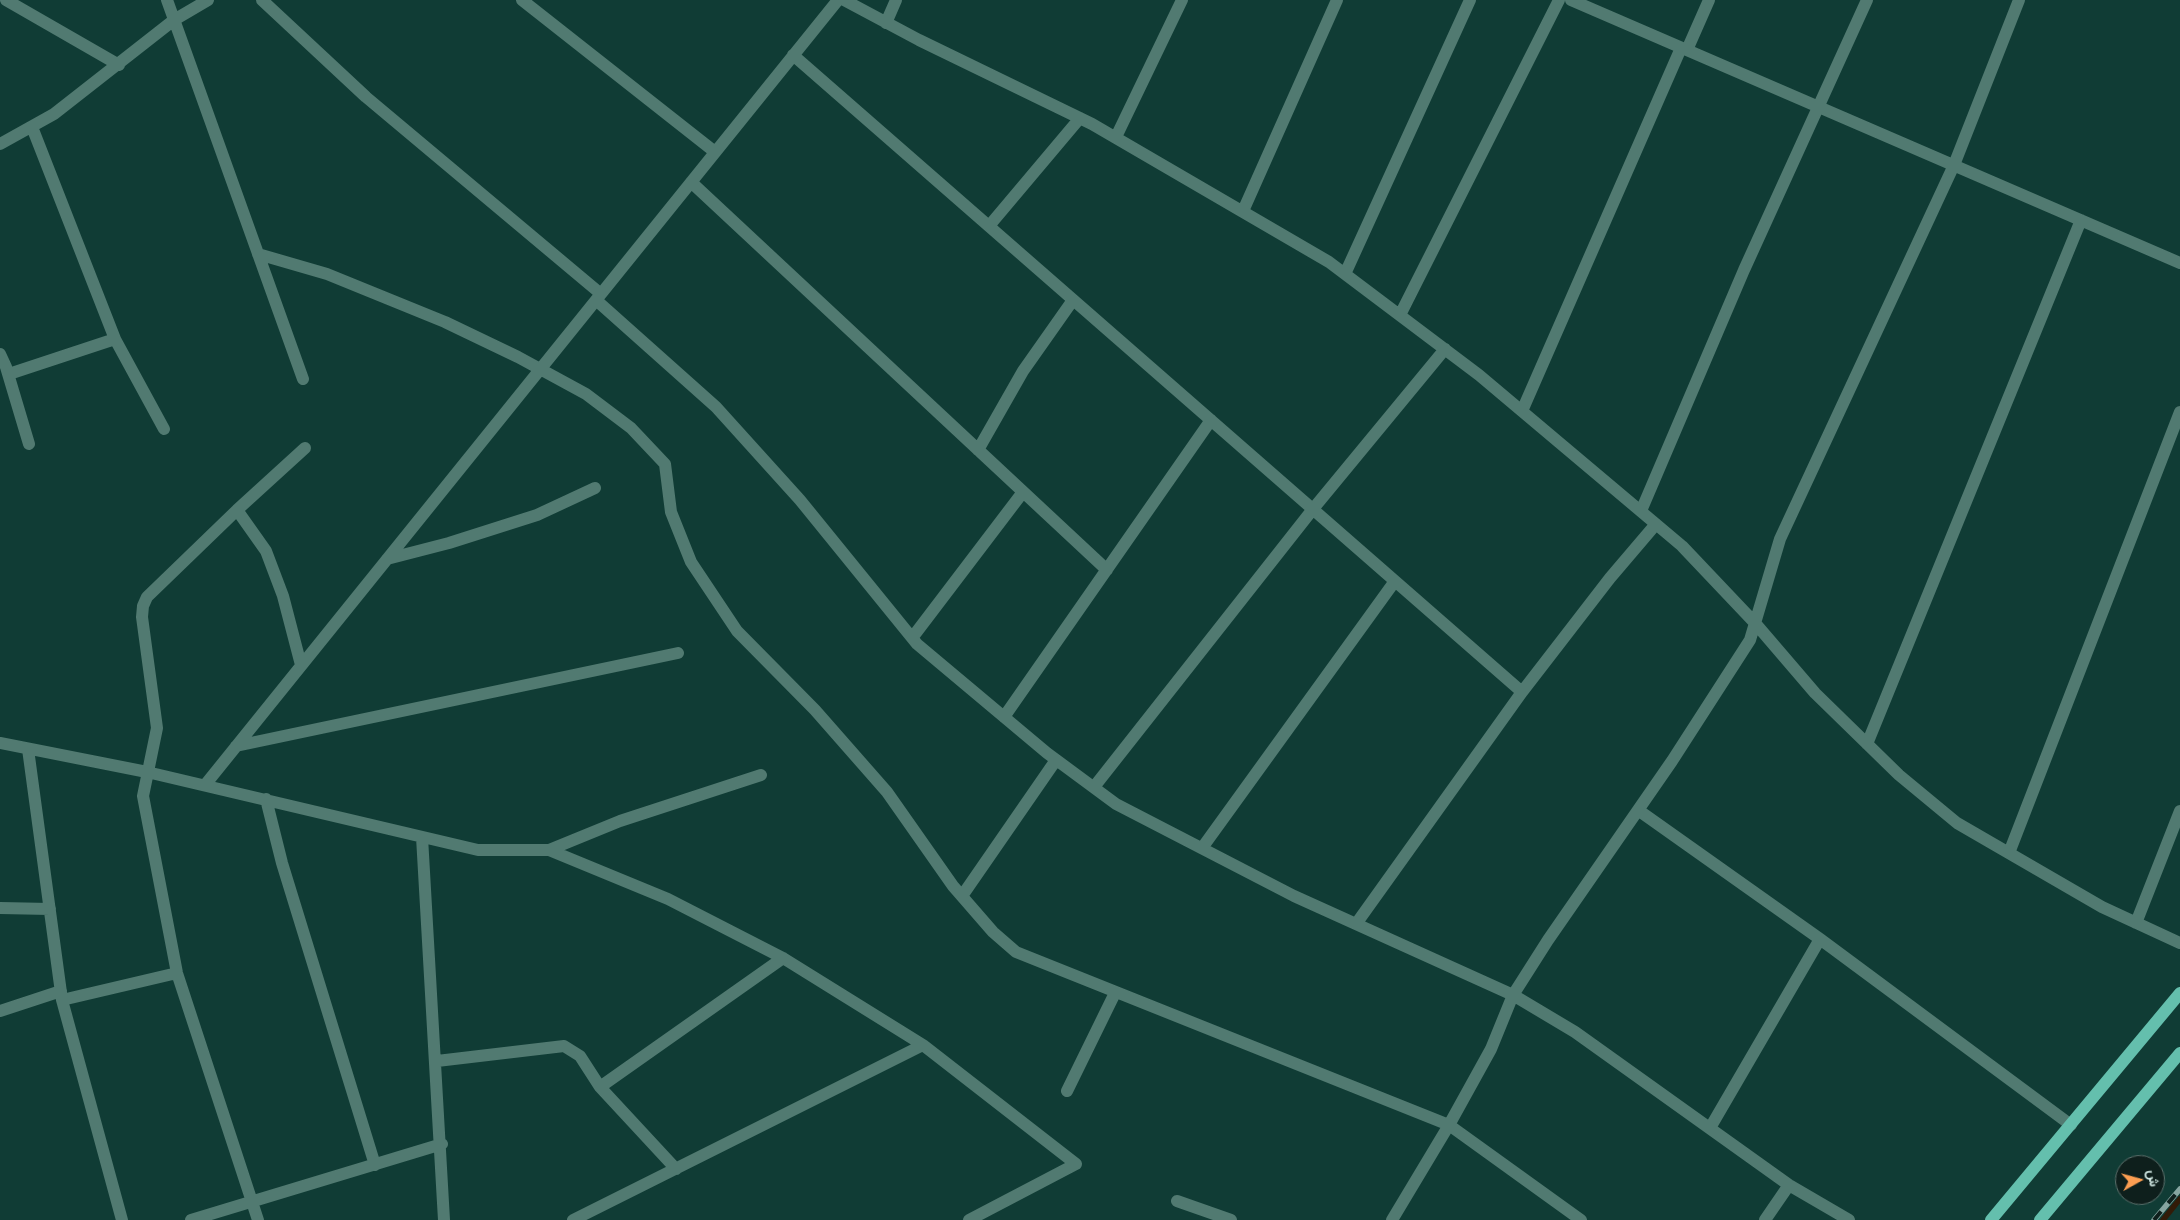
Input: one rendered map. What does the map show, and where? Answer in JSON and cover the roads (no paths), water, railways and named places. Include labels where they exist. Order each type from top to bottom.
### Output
[{"type":"main road","points":[[1991,1220],[2180,992]]},
{"type":"main road","points":[[2040,1220],[2180,1053]]},
{"type":"street","points":[[6,0],[118,65]]},
{"type":"street","points":[[167,0],[303,379]]},
{"type":"street","points":[[0,144],[54,114],[174,20],[208,0]]},
{"type":"street","points":[[262,0],[366,97],[598,297],[716,408],[800,500],[912,638],[1056,760],[1116,804],[1294,896],[1513,995],[1575,1032],[1788,1185],[1849,1220]]},
{"type":"street","points":[[522,0],[715,152]]},
{"type":"street","points":[[205,785],[838,0]]},
{"type":"street","points":[[844,0],[886,23],[1116,137],[1243,211],[1345,274],[1445,349],[1522,411],[1682,546],[1755,623],[1815,693],[1899,775],[1957,823],[2102,906],[2180,943]]},
{"type":"street","points":[[886,23],[896,0]]},
{"type":"street","points":[[1116,137],[1182,0]]},
{"type":"street","points":[[1243,211],[1336,0]]},
{"type":"street","points":[[1345,274],[1470,0]]},
{"type":"street","points":[[1400,315],[1559,0]]},
{"type":"street","points":[[1522,411],[1684,49],[1709,0]]},
{"type":"street","points":[[1640,511],[1744,270],[1867,0]]},
{"type":"street","points":[[1392,1220],[1449,1125],[1491,1049],[1513,995],[1750,640],[1780,539],[1954,165],[2019,0]]},
{"type":"street","points":[[1578,1],[1684,49],[2180,263]]},
{"type":"street","points":[[793,55],[1522,692]]},
{"type":"street","points":[[989,226],[1080,118]]},
{"type":"street","points":[[32,127],[115,339],[164,429]]},
{"type":"street","points":[[691,182],[1107,570]]},
{"type":"street","points":[[1866,744],[2082,220]]},
{"type":"street","points":[[258,254],[327,274],[436,318],[518,357],[586,394],[631,428],[665,464],[671,512],[691,562],[737,631],[815,710],[887,792],[962,896],[992,932],[1016,952],[1449,1125],[1581,1220]]},
{"type":"street","points":[[978,450],[1023,371],[1073,300]]},
{"type":"street","points":[[8,374],[115,339]]},
{"type":"street","points":[[1094,787],[1313,509],[1445,349]]},
{"type":"street","points":[[0,354],[29,444]]},
{"type":"street","points":[[2009,853],[2180,412]]},
{"type":"street","points":[[1004,717],[1211,420]]},
{"type":"street","points":[[258,1220],[177,974],[144,796],[147,772],[157,728],[142,617],[143,606],[147,597],[237,510],[305,448]]},
{"type":"street","points":[[387,560],[449,543],[537,514],[595,488]]},
{"type":"street","points":[[912,638],[1023,492]]},
{"type":"street","points":[[237,510],[266,551],[283,596],[301,665]]},
{"type":"street","points":[[1356,924],[1522,692],[1610,578],[1656,524]]},
{"type":"street","points":[[1202,848],[1395,581]]},
{"type":"street","points":[[236,746],[678,653]]},
{"type":"street","points":[[0,743],[147,772],[478,850],[549,850],[620,821],[761,775]]},
{"type":"street","points":[[28,749],[61,996],[122,1220]]},
{"type":"street","points":[[962,896],[1056,760]]},
{"type":"street","points":[[266,799],[282,863],[375,1164]]},
{"type":"street","points":[[1638,810],[1820,940],[2071,1125]]},
{"type":"street","points":[[2136,923],[2180,811]]},
{"type":"street","points":[[422,837],[442,1144],[444,1220]]},
{"type":"street","points":[[549,850],[668,899],[783,958],[923,1045],[1076,1164],[969,1220]]},
{"type":"street","points":[[0,908],[50,910]]},
{"type":"street","points":[[1710,1128],[1820,940]]},
{"type":"street","points":[[600,1087],[783,958]]},
{"type":"street","points":[[0,1011],[61,996],[177,974]]},
{"type":"street","points":[[1067,1091],[1115,993]]},
{"type":"street","points":[[573,1220],[923,1045]]},
{"type":"street","points":[[437,1061],[564,1046],[580,1056],[600,1087],[676,1169]]},
{"type":"street","points":[[191,1220],[442,1144]]},
{"type":"street","points":[[1765,1220],[1788,1185]]},
{"type":"street","points":[[1176,1201],[1231,1220]]},
{"type":"waterway","points":[[2163,1220],[2180,1199]]},
{"type":"railway","points":[[2154,1220],[2180,1189]]}]
